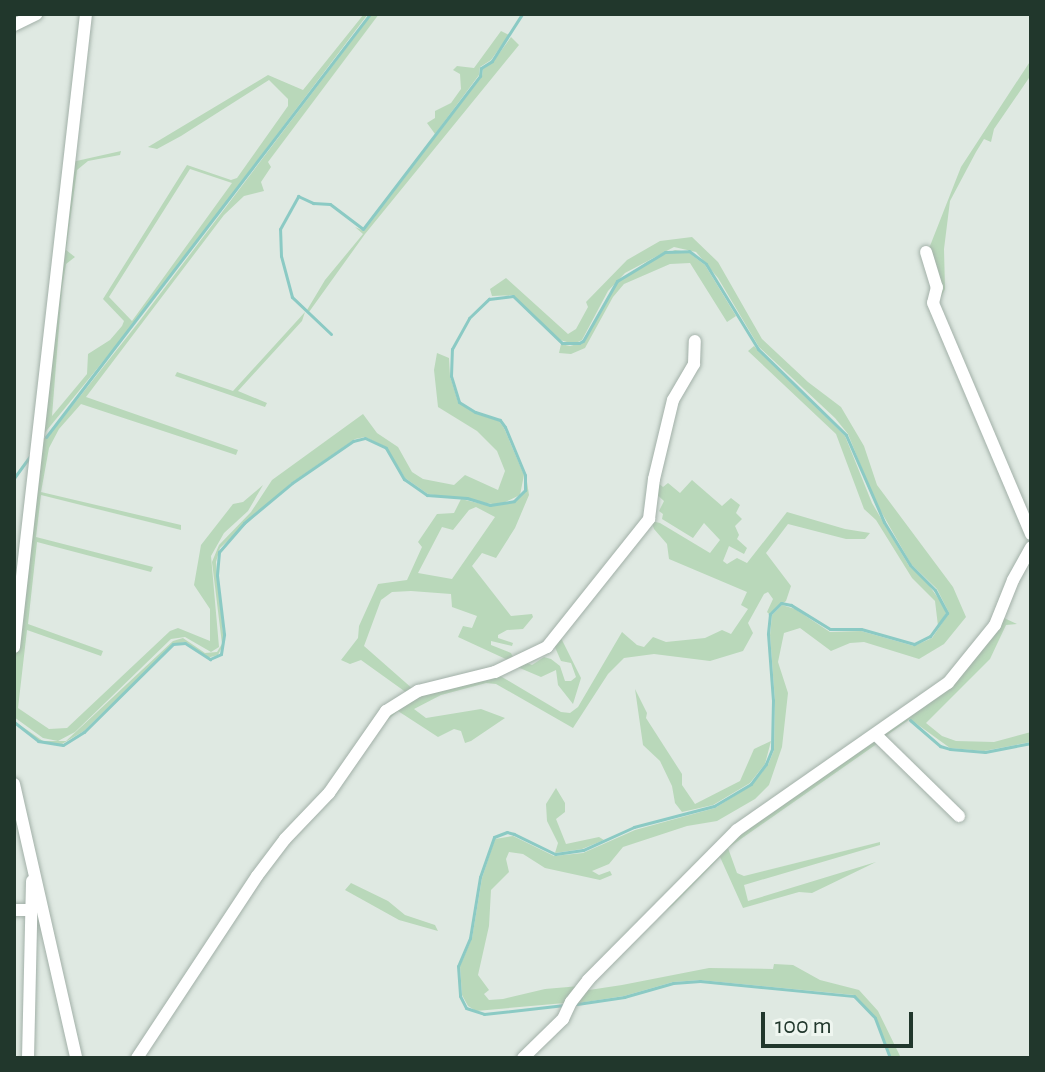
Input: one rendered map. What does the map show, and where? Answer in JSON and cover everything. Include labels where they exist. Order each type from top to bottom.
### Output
[{"type":"street","points":[[14,25],[37,14]]},
{"type":"street","points":[[14,647],[86,14]]},
{"type":"street","points":[[926,252],[937,287],[933,303],[1031,534]]},
{"type":"street","points":[[137,1058],[257,876],[285,839],[329,793],[386,711],[418,691],[495,672],[547,647],[649,519],[654,479],[673,400],[694,364],[695,341]]},
{"type":"street","points":[[523,1058],[563,1019],[571,1002],[588,980],[720,845],[934,695],[969,661],[995,625],[1013,580],[1031,548]]},
{"type":"street","points":[[876,735],[959,816]]},
{"type":"street","points":[[14,784],[76,1058]]},
{"type":"street","points":[[28,1058],[32,880],[36,874]]},
{"type":"street","points":[[14,910],[31,910]]},
{"type":"green space","points":[[364,14],[368,14],[136,321],[43,435],[72,162],[121,151],[120,155],[88,161],[77,170],[66,250],[75,257],[66,264],[62,288],[52,416],[87,374],[88,354],[110,340],[122,326],[124,321],[103,299],[187,165],[231,180],[237,178],[288,106],[288,99],[269,80],[181,136],[157,149],[148,147],[268,75],[303,90]],"holes":[[[190,169],[232,183],[132,321],[109,297]]]},
{"type":"green space","points":[[372,14],[379,14],[268,162],[271,167],[261,182],[264,191],[244,196],[224,215],[86,397],[238,450],[236,455],[81,404],[59,429],[49,448],[41,492],[181,525],[181,530],[41,495],[36,537],[153,567],[151,572],[37,542],[28,624],[103,651],[101,656],[27,630],[18,708],[49,729],[67,728],[170,631],[178,628],[210,641],[210,609],[194,585],[201,545],[233,504],[243,502],[263,485],[248,511],[224,533],[211,556],[219,647],[211,652],[185,637],[171,639],[75,732],[58,741],[43,738],[14,717],[14,671],[42,438],[47,438],[138,323]]},
{"type":"green space","points":[[501,31],[509,35],[491,60],[480,67],[479,75],[435,134],[427,123],[435,118],[435,111],[451,103],[461,89],[460,74],[453,70],[457,66],[474,68]]},
{"type":"green space","points":[[511,37],[519,45],[365,234],[309,312],[307,310],[325,280],[363,234],[355,227],[364,231],[482,76],[483,69],[493,62]]},
{"type":"green space","points":[[1031,60],[1031,75],[994,129],[991,142],[984,139],[950,201],[944,249],[945,289],[936,307],[928,251],[961,167]]},
{"type":"green space","points":[[692,237],[718,262],[762,339],[808,382],[841,407],[864,446],[877,485],[953,587],[966,617],[944,644],[919,659],[864,642],[850,643],[831,651],[800,628],[784,633],[778,662],[788,693],[782,747],[769,785],[755,799],[717,821],[687,826],[623,847],[609,864],[592,871],[599,875],[610,871],[612,875],[600,880],[545,868],[523,854],[509,852],[506,859],[509,872],[491,890],[489,926],[478,975],[489,990],[484,994],[489,1000],[503,999],[545,989],[580,986],[565,1003],[476,1011],[468,1006],[462,995],[460,966],[472,938],[482,878],[495,839],[513,836],[554,856],[583,853],[635,830],[715,808],[752,785],[768,765],[774,750],[775,701],[770,635],[772,615],[782,605],[795,609],[830,632],[861,631],[914,646],[932,638],[949,613],[937,589],[911,564],[875,501],[848,434],[759,347],[718,278],[696,252],[674,247],[625,273],[608,291],[582,340],[574,344],[560,340],[513,295],[492,296],[490,289],[506,278],[568,334],[576,329],[588,307],[586,302],[627,260],[660,241]]},
{"type":"green space","points":[[675,250],[688,252],[705,265],[736,316],[727,322],[690,263],[670,264],[624,284],[613,297],[585,348],[571,354],[559,353],[561,344],[570,346],[584,342],[618,282],[648,261]]},
{"type":"green space","points":[[305,312],[302,321],[238,391],[267,403],[265,407],[175,376],[177,372],[233,391]]},
{"type":"green space","points":[[754,346],[845,436],[872,503],[909,566],[926,581],[943,605],[946,613],[938,626],[935,601],[912,578],[876,520],[864,509],[836,434],[748,351]]},
{"type":"green space","points":[[437,353],[449,358],[450,376],[458,402],[474,413],[499,421],[504,428],[524,475],[520,495],[499,505],[428,494],[405,478],[386,447],[365,437],[355,439],[291,483],[220,548],[216,562],[224,643],[218,655],[207,658],[186,642],[173,644],[84,731],[62,744],[39,741],[14,721],[43,741],[66,741],[173,641],[183,638],[205,653],[217,652],[222,644],[212,562],[219,545],[251,512],[272,480],[363,414],[377,433],[398,447],[412,472],[423,479],[454,485],[465,475],[498,490],[505,471],[497,451],[477,431],[438,407],[434,370]]},
{"type":"green space","points":[[526,475],[529,495],[515,528],[496,558],[482,553],[472,566],[511,616],[532,614],[533,617],[523,629],[507,630],[498,635],[498,638],[513,643],[512,646],[491,641],[491,645],[511,653],[514,659],[510,661],[458,637],[463,626],[472,628],[477,616],[452,607],[451,594],[411,591],[392,592],[381,600],[364,646],[414,690],[407,693],[361,660],[350,664],[341,660],[358,638],[359,626],[378,584],[407,580],[422,547],[418,542],[437,514],[454,513],[461,499],[490,506],[515,502],[526,490]],"holes":[[[476,507],[495,517],[452,579],[418,573],[442,527],[453,530],[469,510]]]},
{"type":"green space","points":[[692,480],[722,506],[731,498],[740,505],[736,513],[742,519],[735,526],[739,535],[737,539],[747,548],[744,554],[729,546],[723,561],[727,564],[737,558],[747,563],[787,512],[870,533],[865,539],[846,539],[788,524],[766,553],[791,586],[786,601],[769,614],[767,612],[773,599],[768,592],[764,594],[748,623],[753,633],[743,651],[710,661],[654,654],[624,658],[608,674],[573,728],[496,684],[486,683],[441,695],[414,709],[426,718],[481,709],[505,718],[471,741],[465,743],[461,731],[454,729],[438,737],[398,711],[377,729],[385,717],[417,695],[497,674],[561,712],[570,713],[578,707],[622,632],[644,647],[653,637],[666,642],[705,638],[722,630],[731,634],[748,609],[741,605],[747,592],[669,559],[667,544],[651,521],[660,523],[710,553],[720,540],[704,523],[693,538],[662,519],[663,514],[659,511],[664,501],[654,492],[657,482],[663,487],[668,483],[680,493]]},
{"type":"green space","points":[[1004,618],[1017,624],[1006,625],[990,659],[926,723],[942,736],[956,741],[994,742],[1031,732],[1031,742],[984,751],[950,748],[910,719],[883,738],[881,736],[933,699]]},
{"type":"green space","points":[[561,638],[581,678],[573,704],[558,685],[556,670],[541,677],[515,666],[525,662],[532,665],[544,657],[560,666],[565,681],[571,681],[576,677],[571,663],[561,661],[554,645]]},
{"type":"green space","points":[[635,689],[647,713],[646,718],[682,774],[682,785],[695,804],[740,781],[754,749],[771,741],[765,764],[750,783],[713,805],[682,812],[675,803],[672,786],[660,761],[643,745]]},
{"type":"green space","points":[[875,738],[881,741],[728,848],[737,873],[744,876],[880,842],[880,845],[744,885],[748,901],[876,862],[812,893],[799,892],[743,908],[720,857],[673,905],[643,929],[716,853]]},
{"type":"green space","points":[[556,788],[565,803],[565,812],[556,819],[566,844],[599,837],[604,840],[582,849],[555,853],[558,843],[547,821],[546,804]]},
{"type":"green space","points":[[351,883],[388,901],[405,915],[435,925],[438,931],[399,920],[345,890]]},
{"type":"green space","points":[[774,964],[793,965],[820,980],[859,990],[878,1011],[901,1058],[891,1058],[876,1018],[854,995],[700,980],[673,982],[624,996],[572,1004],[587,985],[589,990],[709,968],[773,969]]},
{"type":"waterway","points":[[46,437],[370,14]]},
{"type":"waterway","points":[[331,334],[292,297],[281,256],[280,229],[298,196],[313,203],[330,204],[363,229],[480,76],[481,68],[492,61],[522,14]]},
{"type":"waterway","points":[[14,722],[38,741],[63,745],[84,732],[173,644],[185,643],[210,659],[221,654],[224,634],[217,575],[219,552],[244,523],[292,483],[353,441],[365,438],[386,448],[404,479],[427,495],[467,498],[490,505],[514,501],[525,490],[525,475],[505,427],[500,420],[475,412],[459,402],[451,376],[452,349],[469,318],[489,299],[513,296],[562,343],[579,343],[617,281],[665,252],[689,251],[706,264],[758,349],[846,435],[884,522],[910,565],[935,590],[947,613],[930,636],[914,644],[861,629],[830,629],[791,605],[781,603],[770,614],[768,634],[773,700],[772,749],[766,764],[751,784],[714,806],[634,827],[583,850],[555,854],[507,832],[494,837],[480,877],[470,938],[458,966],[460,996],[466,1008],[484,1014],[565,1005]]},
{"type":"waterway","points":[[14,478],[31,455]]},
{"type":"waterway","points":[[910,720],[940,746],[950,749],[985,752],[1031,743]]},
{"type":"waterway","points":[[577,1004],[624,997],[673,983],[700,981],[854,996],[875,1018],[890,1058]]}]
